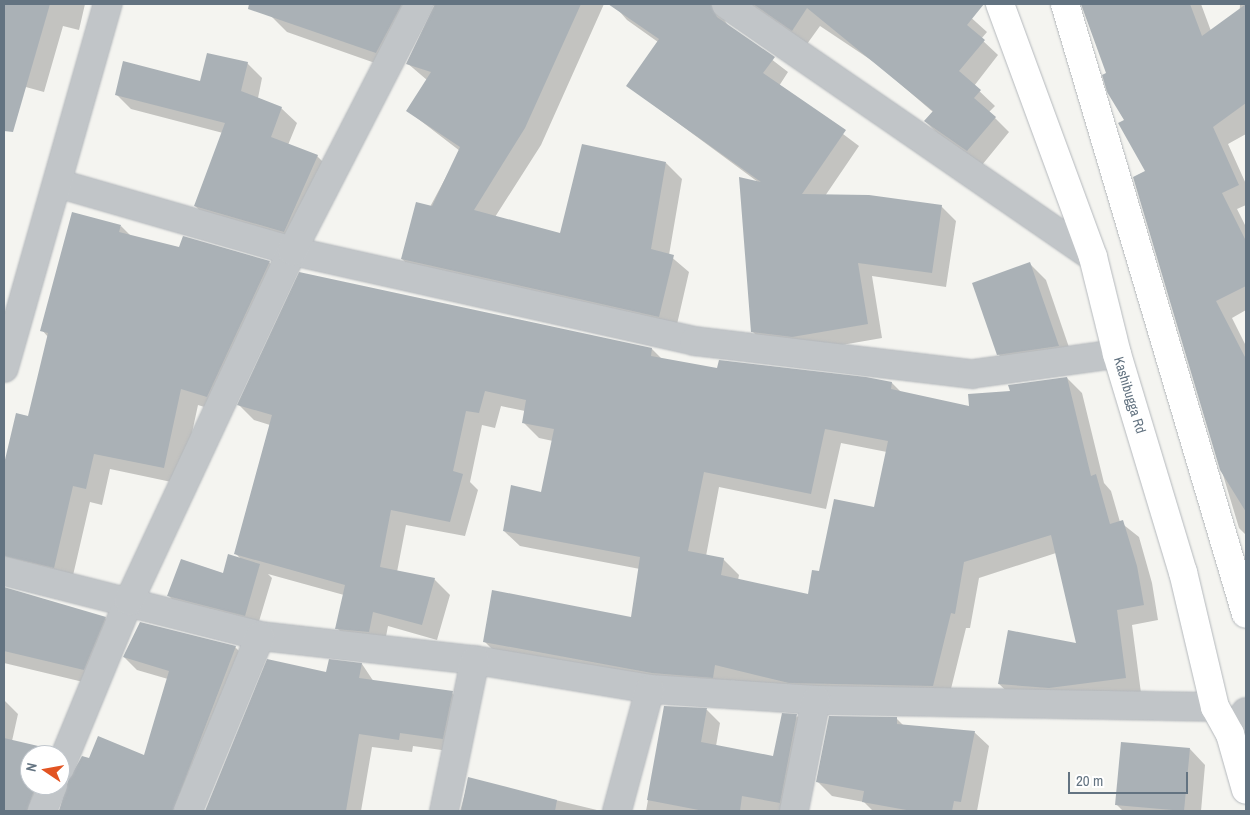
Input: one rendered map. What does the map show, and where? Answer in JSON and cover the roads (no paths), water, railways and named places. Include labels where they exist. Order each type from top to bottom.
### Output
[{"type":"main road","name":"Kashibugga Rd","points":[[1000,4],[1093,257],[1117,354],[1183,572],[1215,708],[1230,734],[1246,790]]},
{"type":"main road","points":[[1065,4],[1246,614]]},
{"type":"street","points":[[4,368],[60,184],[108,4]]},
{"type":"street","points":[[70,745],[129,601],[292,251],[420,4]]},
{"type":"street","points":[[726,4],[1093,257]]},
{"type":"street","points":[[60,184],[292,251],[744,348],[972,374],[1117,354]]},
{"type":"street","points":[[4,572],[129,601],[260,636],[475,660],[650,689],[816,700],[1215,708]]},
{"type":"street","points":[[188,811],[260,636]]},
{"type":"street","points":[[444,811],[475,660]]},
{"type":"street","points":[[617,811],[650,689]]},
{"type":"street","points":[[794,811],[816,700]]},
{"type":"street","points":[[1230,734],[1246,712]]},
{"type":"street","points":[[42,811],[49,795]]}]
